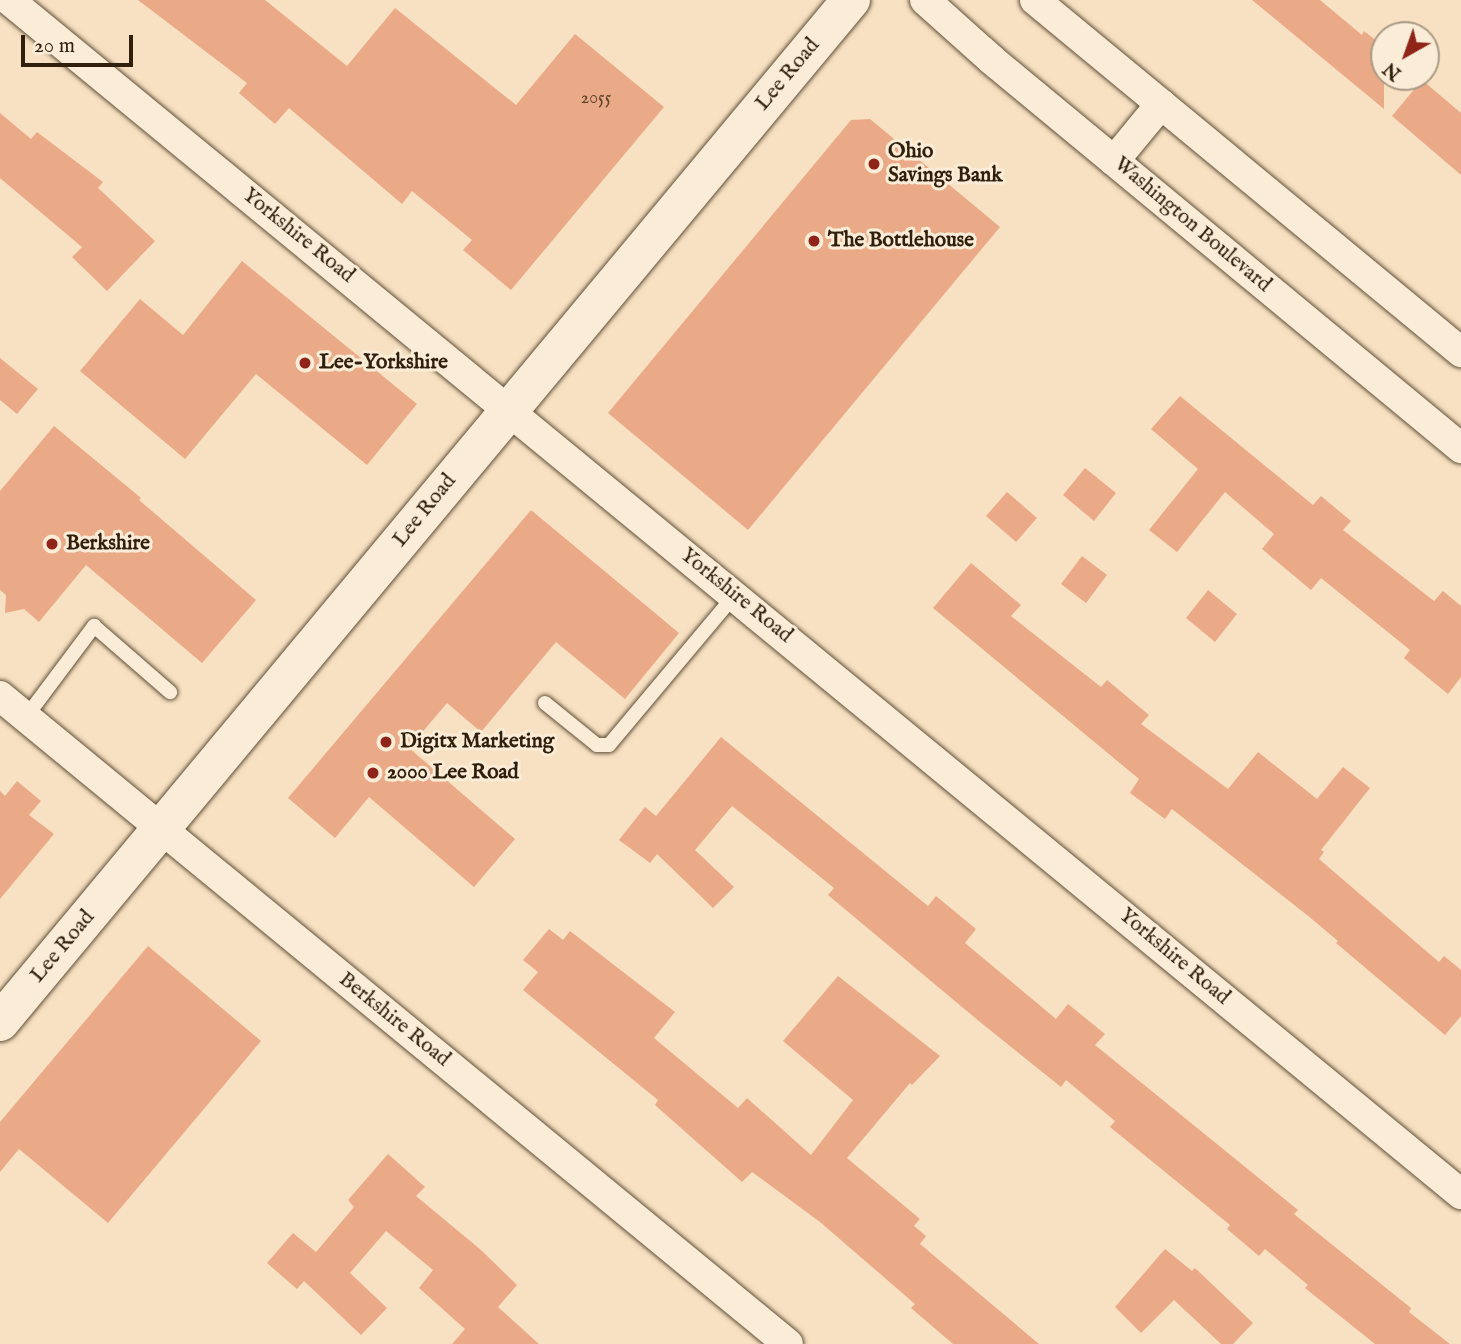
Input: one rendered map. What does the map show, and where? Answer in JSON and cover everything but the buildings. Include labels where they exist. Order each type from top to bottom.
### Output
[{"type":"main road","name":"Lee Road","points":[[0,1023],[851,0]]},
{"type":"street","name":"Yorkshire Road","points":[[9,0],[1461,1194]]},
{"type":"street","name":"Washington Boulevard","points":[[925,0],[1114,161],[1461,448]]},
{"type":"street","points":[[1035,0],[1461,352]]},
{"type":"street","points":[[1114,161],[1161,104]]},
{"type":"street","name":"Berkshire Road","points":[[0,696],[788,1344]]},
{"type":"lane","points":[[545,703],[597,745],[609,745],[735,595]]},
{"type":"lane","points":[[26,717],[94,626],[170,692]]},
{"type":"place","name":"Ohio Savings Bank","points":[[874,164]]},
{"type":"place","name":"The Bottlehouse","points":[[814,241]]},
{"type":"place","name":"Lee-Yorkshire","points":[[305,363]]},
{"type":"place","name":"Berkshire","points":[[52,544]]},
{"type":"place","name":"Digitx Marketing","points":[[386,742]]},
{"type":"place","name":"2000 Lee Road","points":[[373,773]]}]
